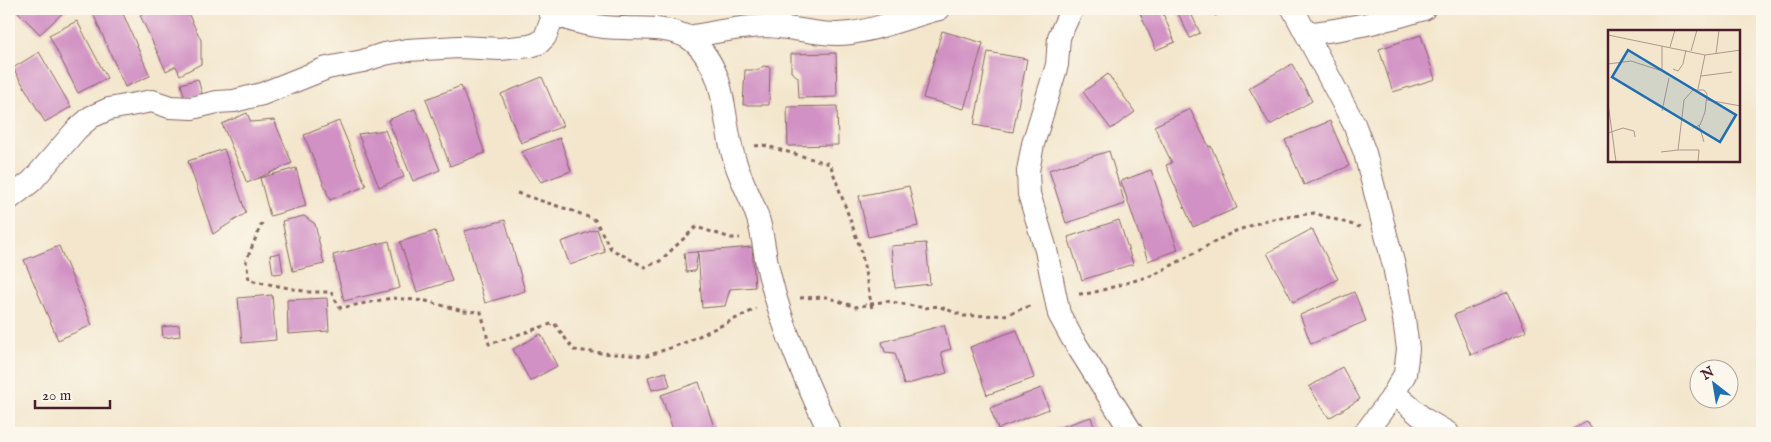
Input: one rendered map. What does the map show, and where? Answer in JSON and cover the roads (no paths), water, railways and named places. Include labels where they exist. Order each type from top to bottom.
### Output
[{"type":"street","points":[[687,37],[739,28],[766,26],[822,33],[851,33],[940,9]]},
{"type":"street","points":[[1073,9],[1059,38],[1056,65],[1033,144],[1028,171],[1029,194],[1046,250],[1059,314],[1132,433]]},
{"type":"street","points":[[1293,9],[1354,124],[1365,153],[1403,311],[1408,349],[1405,374],[1394,393],[1365,433]]},
{"type":"street","points":[[1307,34],[1352,28],[1424,9]]},
{"type":"street","points":[[9,199],[32,181],[77,129],[91,117],[109,109],[152,101],[170,108],[192,108],[217,102],[234,101],[262,94],[327,68],[407,50],[458,47],[500,49],[530,46],[545,37],[551,11],[590,25],[668,31],[687,37],[697,46],[709,61],[718,80],[734,159],[758,221],[770,278],[796,355],[830,433]]},
{"type":"street","points":[[1394,393],[1424,419],[1448,433]]}]
